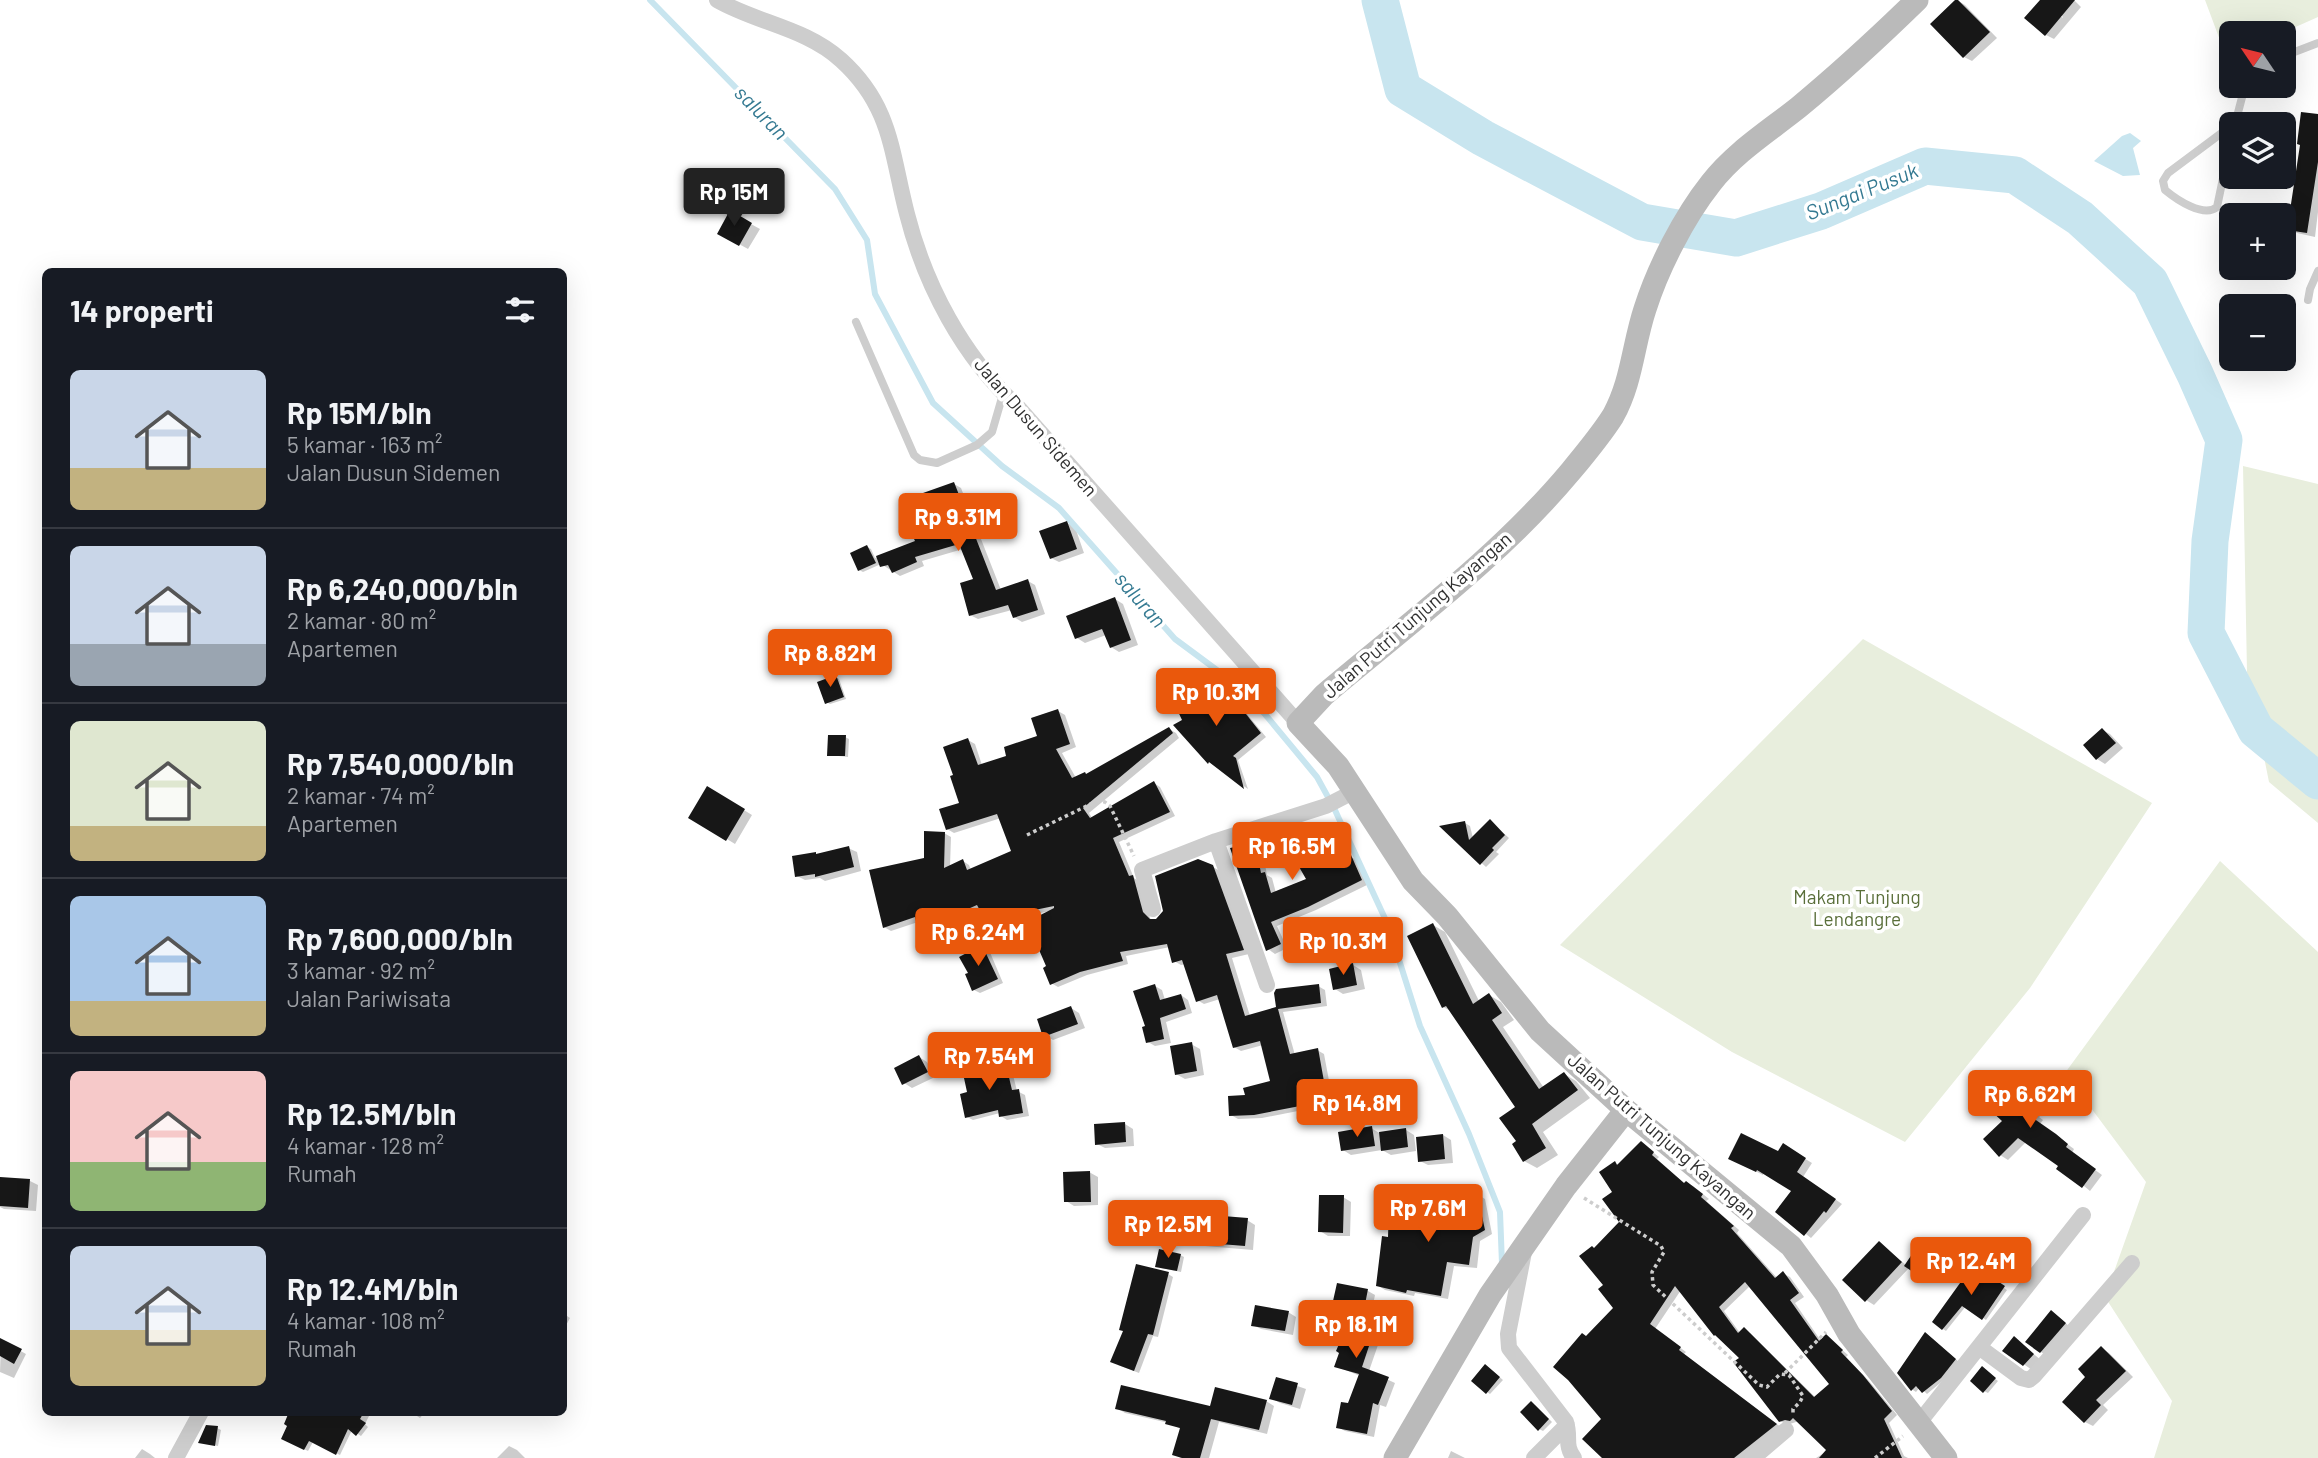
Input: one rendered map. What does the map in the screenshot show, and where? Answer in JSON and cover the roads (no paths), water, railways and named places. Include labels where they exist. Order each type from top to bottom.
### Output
[{"type":"street","name":"Jalan Dusun Sidemen","points":[[717,0],[815,40],[842,60],[864,85],[891,140],[918,251],[937,296],[967,347],[1003,394],[1024,413],[1298,723]]},
{"type":"street","name":"Jalan Putri Tunjung Kayangan","points":[[1917,0],[1822,88],[1738,154],[1723,168],[1699,200],[1670,250],[1645,308],[1632,368],[1620,401],[1602,431],[1573,469],[1506,540],[1324,695],[1298,723],[1338,766],[1351,793],[1405,870],[1447,916],[1540,1031],[1626,1110],[1791,1246],[1827,1295],[1849,1334],[1946,1458]]},
{"type":"street","points":[[1153,909],[1142,870],[1216,841],[1326,806],[1351,793]]},
{"type":"street","points":[[1216,841],[1267,985]]},
{"type":"street","points":[[1395,1458],[1525,1243],[1626,1110]]},
{"type":"street","points":[[1919,1424],[2083,1214]]},
{"type":"street","points":[[1525,1243],[1507,1343],[1513,1356],[1567,1425],[1567,1448],[1574,1458]]},
{"type":"street","points":[[1979,1347],[2021,1378],[2029,1380],[2132,1264]]},
{"type":"street","points":[[176,1458],[199,1416]]},
{"type":"street","points":[[1534,1458],[1567,1425]]},
{"type":"street","points":[[1753,1458],[1786,1430]]},
{"type":"lane","points":[[2296,51],[2318,43]]},
{"type":"lane","points":[[2219,135],[2168,173],[2163,181],[2165,190],[2204,212],[2214,211],[2217,207],[2221,189]]},
{"type":"lane","points":[[2308,300],[2318,271]]},
{"type":"lane","points":[[856,321],[914,455],[920,460],[937,463],[978,445],[992,432],[1003,394]]},
{"type":"water","points":[[2130,133],[2141,141],[2133,148],[2140,175],[2123,176],[2094,161],[2122,136]]},
{"type":"waterway","name":"saluran","points":[[650,0],[835,189],[867,240],[875,294],[933,403],[1002,466],[1059,508],[1175,639],[1229,679],[1264,713],[1317,777],[1388,925],[1420,1026],[1469,1134],[1500,1212],[1502,1264]]},
{"type":"waterway","name":"Sungai Pusuk","points":[[1380,0],[1403,89],[1483,138],[1642,222],[1736,238],[1821,211],[1925,166],[2015,175],[2080,218],[2150,282],[2224,440],[2210,541],[2206,633],[2256,730],[2318,781]]},
{"type":"park label","name":"Makam Tunjung Lendangre","points":[[1857,908]]}]
